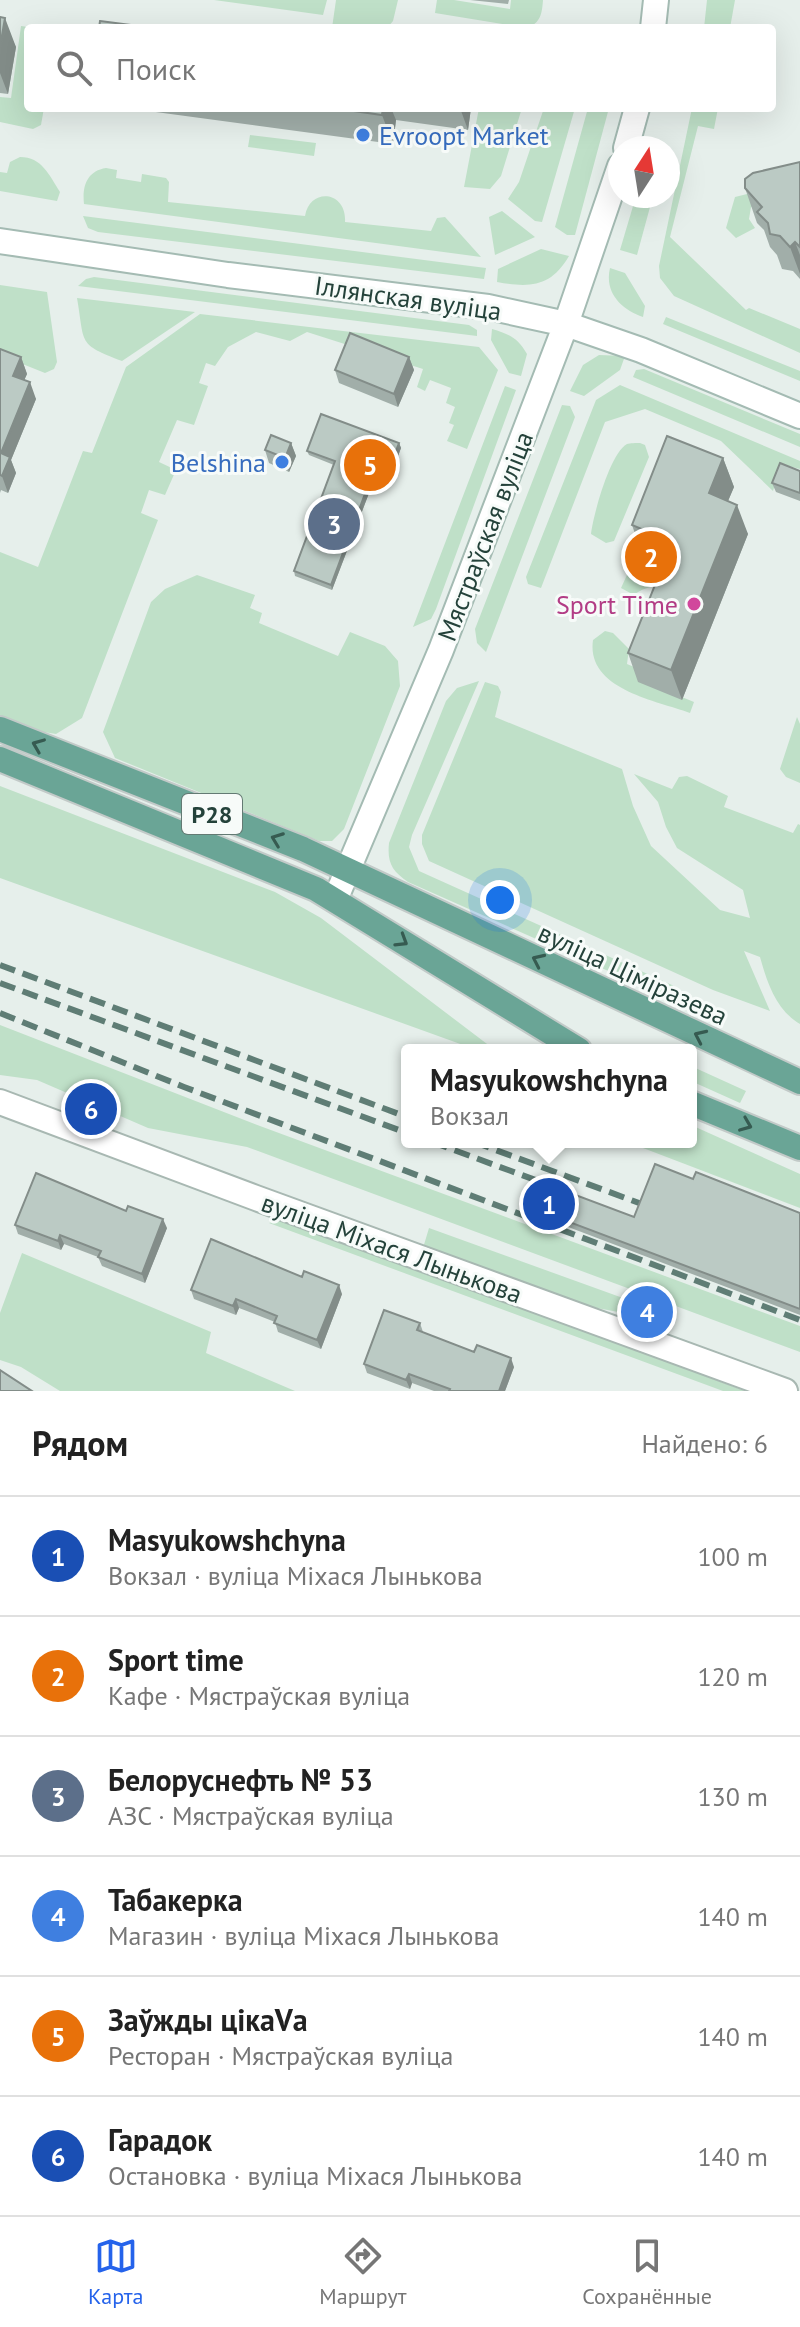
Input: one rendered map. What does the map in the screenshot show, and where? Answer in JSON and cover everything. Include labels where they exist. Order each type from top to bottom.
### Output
[{"type":"main road","name":"вуліца Ціміразева","points":[[0,729],[303,849],[800,1082]]},
{"type":"main road","name":"Р28","points":[[0,759],[302,883],[335,900],[569,1044]]},
{"type":"main road","points":[[697,1105],[800,1148]]},
{"type":"street","points":[[653,24],[656,0]]},
{"type":"street","points":[[629,136],[636,112]]},
{"type":"street","name":"Мястраўская вуліца","points":[[335,900],[441,650],[566,324],[608,201]]},
{"type":"street","name":"Іллянская вуліца","points":[[0,241],[228,275],[488,307],[566,324],[641,350],[800,416]]},
{"type":"street","name":"вуліца Міхася Лынькова","points":[[0,1102],[153,1161],[785,1391]]},
{"type":"green space","points":[[214,0],[327,0],[323,15]]},
{"type":"green space","points":[[336,0],[398,0],[390,24],[333,24]]},
{"type":"green space","points":[[437,0],[510,9],[511,0],[543,0],[541,13],[534,24],[502,24],[435,13]]},
{"type":"green space","points":[[707,0],[735,0],[731,24],[704,24]]},
{"type":"green space","points":[[21,26],[24,26],[24,112],[43,112],[41,125],[33,129],[0,122],[0,97],[11,98]]},
{"type":"green space","points":[[478,112],[521,112],[501,176],[490,189],[464,187]]},
{"type":"green space","points":[[543,112],[574,112],[542,222],[535,221],[508,199],[519,182]]},
{"type":"green space","points":[[587,112],[608,112],[575,235],[567,235],[555,227]]},
{"type":"green space","points":[[691,112],[717,112],[714,129],[698,126],[680,197],[680,165]]},
{"type":"green space","points":[[250,135],[316,143],[314,156],[248,147]]},
{"type":"green space","points":[[20,157],[34,160],[44,168],[60,192],[57,201],[0,191],[0,172],[7,173],[10,162]]},
{"type":"green space","points":[[106,168],[117,170],[116,178],[141,182],[142,174],[166,178],[169,182],[168,202],[305,216],[314,200],[328,196],[340,204],[345,222],[431,231],[437,218],[445,217],[481,257],[84,204],[87,180],[94,172]]},
{"type":"green space","points":[[799,181],[800,194],[751,207],[749,219],[755,228],[736,238],[726,228],[735,197]]},
{"type":"green space","points":[[632,208],[650,208],[637,255],[620,250]]},
{"type":"green space","points":[[671,208],[677,208],[670,237],[746,310],[749,308],[800,329],[800,353],[674,296],[660,278],[659,266]]},
{"type":"green space","points":[[502,211],[535,237],[495,255],[489,217]]},
{"type":"green space","points":[[83,216],[486,268],[484,279],[98,232],[88,228]]},
{"type":"green space","points":[[541,249],[569,256],[555,274],[539,283],[520,285],[497,282],[498,269]]},
{"type":"green space","points":[[610,268],[625,273],[645,306],[643,317],[628,310],[616,299],[610,285]]},
{"type":"green space","points":[[94,277],[469,325],[477,330],[477,336],[78,286]]},
{"type":"green space","points":[[0,285],[47,292],[57,362],[54,369],[45,373],[0,355]]},
{"type":"green space","points":[[77,298],[195,312],[122,361],[90,346],[83,334]]},
{"type":"green space","points":[[200,314],[479,347],[498,370],[467,449],[447,441],[454,425],[449,423],[455,407],[446,403],[451,388],[430,380],[425,391],[417,387],[423,369],[307,332],[290,341],[256,332],[228,347],[215,366],[206,363],[199,383],[208,386],[194,425],[177,420],[159,462],[176,470],[165,495],[149,490],[141,513],[158,520],[82,718],[56,734],[38,731],[0,716],[0,552],[38,567],[83,451],[92,453],[126,367]]},
{"type":"green space","points":[[666,317],[800,371],[800,381],[663,324]]},
{"type":"green space","points":[[492,329],[512,337],[527,354],[521,376],[509,373],[491,340]]},
{"type":"green space","points":[[599,355],[625,356],[620,370],[584,396],[570,391],[583,365]]},
{"type":"green space","points":[[644,369],[800,434],[800,447],[633,377],[636,370]]},
{"type":"green space","points":[[620,385],[800,461],[800,469],[781,464],[773,491],[721,441],[645,409],[605,422],[541,588],[528,584],[526,577],[596,400]]},
{"type":"green space","points":[[505,386],[516,390],[436,609],[431,619],[413,627]]},
{"type":"green space","points":[[562,405],[570,406],[575,417],[486,652],[477,643],[475,629]]},
{"type":"green space","points":[[627,444],[645,445],[649,457],[614,541],[606,543],[591,534],[603,486],[621,450]]},
{"type":"green space","points":[[632,564],[669,580],[634,595],[621,588]]},
{"type":"green space","points":[[197,575],[255,595],[250,608],[262,613],[259,623],[338,656],[350,632],[385,646],[398,661],[400,686],[344,829],[332,841],[319,841],[115,758],[103,732],[151,602],[165,589]]},
{"type":"green space","points":[[605,631],[613,633],[629,649],[627,664],[646,672],[643,681],[694,702],[690,713],[642,697],[611,681],[600,670],[594,657],[593,640]]},
{"type":"green space","points":[[479,681],[412,835],[409,847],[419,871],[672,985],[704,1008],[703,1013],[408,882],[394,870],[389,843],[446,701],[457,688]]},
{"type":"green space","points":[[485,682],[498,686],[501,692],[495,717],[622,769],[633,806],[651,846],[720,910],[750,918],[743,890],[677,848],[658,802],[634,774],[672,789],[679,777],[687,776],[728,796],[724,807],[793,833],[800,825],[800,1024],[779,1003],[760,957],[744,951],[770,1011],[713,990],[429,861],[422,835]]},
{"type":"green space","points":[[797,717],[800,724],[800,783],[786,777],[780,769]]},
{"type":"green space","points":[[0,786],[275,892],[321,918],[487,1044],[460,1044],[0,878]]},
{"type":"green space","points":[[0,1025],[260,1126],[800,1326],[800,1352],[247,1147],[148,1128],[37,1080],[0,1075]]},
{"type":"green space","points":[[697,1069],[746,1091],[740,1103],[697,1084]]},
{"type":"green space","points":[[697,1128],[800,1174],[800,1208],[643,1148],[697,1148]]},
{"type":"green space","points":[[279,1220],[303,1226],[745,1391],[723,1391],[269,1223]]},
{"type":"green space","points":[[429,1228],[634,1302],[629,1314],[581,1305],[423,1248]]},
{"type":"green space","points":[[22,1253],[211,1332],[206,1353],[295,1391],[60,1391],[21,1367],[0,1360],[0,1313]]},
{"type":"building","points":[[0,17],[5,18],[0,47]]},
{"type":"building","points":[[800,162],[800,247],[795,242],[790,247],[780,236],[770,234],[768,223],[757,212],[762,207],[745,188],[745,179],[753,173]]},
{"type":"building","points":[[350,333],[409,357],[394,394],[335,370]]},
{"type":"building","points":[[0,349],[21,357],[13,376],[30,382],[1,453],[10,457],[2,476],[0,475]]},
{"type":"building","points":[[321,414],[399,443],[385,480],[372,475],[331,585],[294,571],[335,461],[307,451]]},
{"type":"building","points":[[271,435],[291,443],[285,458],[265,450]]},
{"type":"building","name":"Sport Time","points":[[667,436],[723,458],[709,493],[737,505],[671,670],[628,653],[672,542],[632,525]]},
{"type":"building","points":[[780,463],[800,471],[800,493],[772,483]]},
{"type":"building","points":[[655,1164],[693,1179],[696,1172],[800,1213],[800,1309],[532,1208],[541,1182],[634,1217]]},
{"type":"building","points":[[36,1173],[126,1211],[128,1206],[163,1219],[142,1274],[98,1257],[101,1251],[60,1235],[58,1241],[15,1225]]},
{"type":"building","points":[[211,1239],[302,1277],[304,1271],[339,1285],[317,1340],[274,1323],[277,1316],[236,1299],[233,1306],[191,1290]]},
{"type":"building","points":[[384,1310],[420,1323],[417,1330],[474,1352],[477,1345],[511,1358],[499,1391],[449,1391],[409,1374],[406,1380],[364,1364]]},
{"type":"building","points":[[0,1370],[32,1391],[0,1391]]},
{"type":"railway","points":[[0,965],[401,1115]]},
{"type":"railway","points":[[0,983],[401,1131]]},
{"type":"railway","points":[[0,1013],[184,1087],[800,1320]]},
{"type":"railway","points":[[448,1148],[560,1189]]},
{"type":"railway","points":[[490,1148],[658,1210]]},
{"type":"place","name":"Evroopt Market","points":[[363,135]]},
{"type":"place","name":"Belshina","points":[[282,462]]},
{"type":"place","name":"Заўжды цікаVа","points":[[370,465]]},
{"type":"place","name":"Белоруснефть № 53","points":[[334,524]]},
{"type":"place","name":"Sport time","points":[[651,557]]},
{"type":"place","name":"Sport Time","points":[[694,604]]},
{"type":"place","name":"Гарадок","points":[[91,1109]]},
{"type":"place","name":"Masyukowshchyna","points":[[549,1204]]},
{"type":"place","name":"Табакерка","points":[[647,1312]]}]
